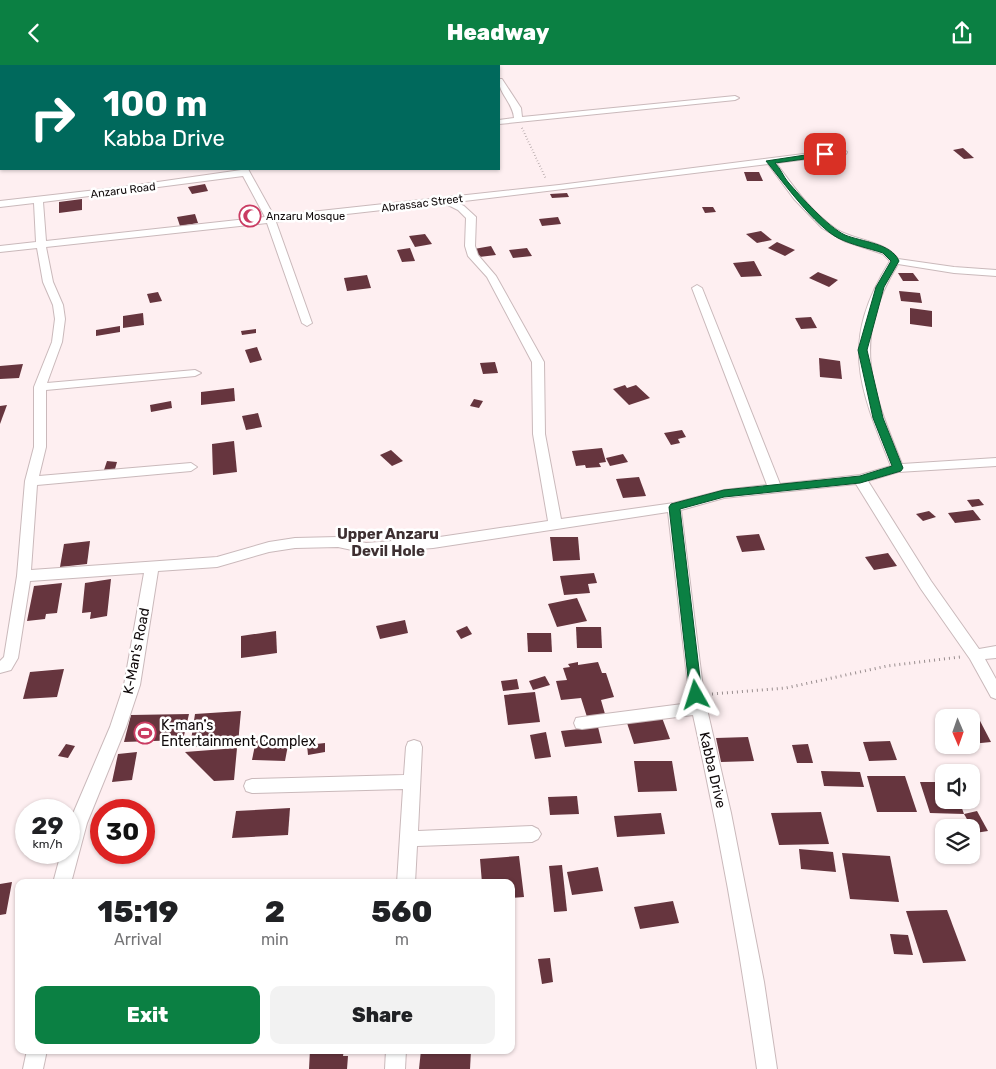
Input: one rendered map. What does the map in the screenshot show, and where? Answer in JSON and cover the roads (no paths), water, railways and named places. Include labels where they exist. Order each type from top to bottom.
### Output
[{"type":"street","points":[[500,82],[517,108],[518,120]]},
{"type":"street","points":[[500,121],[735,98]]},
{"type":"street","name":"Abrassac Street","points":[[0,249],[446,201],[843,152]]},
{"type":"street","points":[[770,161],[784,181],[831,229],[841,236],[886,251],[895,261],[954,270],[996,273]]},
{"type":"street","points":[[245,171],[271,220],[307,323]]},
{"type":"street","name":"Anzaru Road","points":[[0,204],[123,190],[245,171]]},
{"type":"street","points":[[0,667],[6,666],[11,658],[24,576],[31,481],[40,447],[40,387],[57,342],[60,319],[58,305],[48,282],[41,244],[38,199]]},
{"type":"street","points":[[446,201],[461,208],[471,217],[470,246],[473,256],[491,276],[538,362],[540,434],[554,524]]},
{"type":"street","points":[[895,261],[880,287],[863,350],[878,418],[898,468]]},
{"type":"street","points":[[697,288],[775,488]]},
{"type":"street","points":[[40,387],[195,373]]},
{"type":"street","points":[[24,576],[217,563],[269,547],[295,543],[338,542],[366,548],[423,544],[674,507],[724,494],[860,479],[898,468],[996,462]]},
{"type":"street","points":[[31,481],[191,467]]},
{"type":"street","points":[[860,479],[926,585],[975,655],[996,693]]},
{"type":"street","name":"Kabba Drive","points":[[674,507],[698,702],[723,813],[754,983],[767,1069]]},
{"type":"street","name":"K-Man's Road","points":[[63,879],[78,823],[118,727],[132,685],[152,567]]},
{"type":"street","points":[[975,655],[996,652]]},
{"type":"street","points":[[582,723],[647,713],[698,702]]},
{"type":"street","points":[[406,879],[414,747]]},
{"type":"street","points":[[252,786],[412,782]]},
{"type":"street","points":[[408,839],[532,834]]},
{"type":"street","points":[[33,1069],[35,1054]]},
{"type":"street","points":[[395,1069],[396,1054]]},
{"type":"place","name":"Anzaru Mosque","points":[[250,216]]},
{"type":"place","name":"K-man's Entertainment Complex","points":[[145,733]]},
{"type":"district","name":"Upper Anzaru Devil Hole","points":[[388,542]]}]
